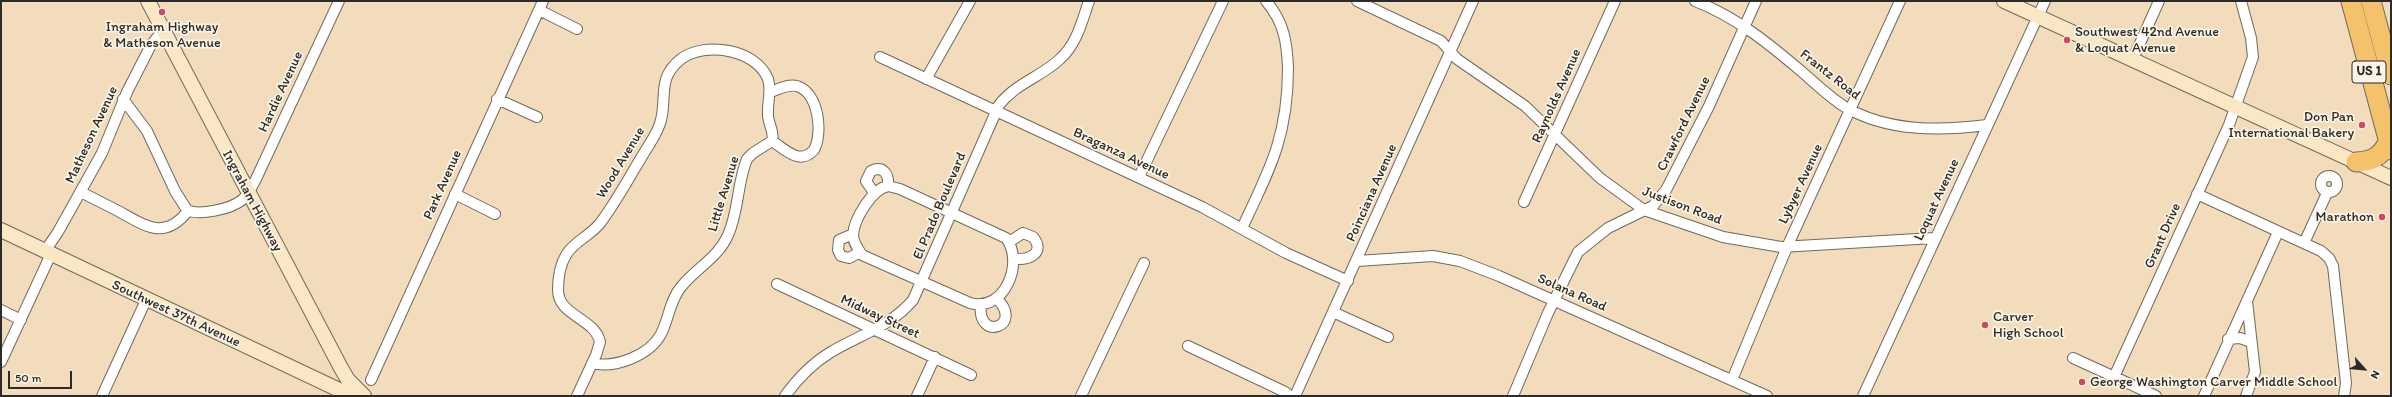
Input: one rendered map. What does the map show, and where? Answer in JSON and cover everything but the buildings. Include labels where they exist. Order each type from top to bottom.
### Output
[{"type":"highway","name":"US 1","points":[[2351,1],[2390,146]]},
{"type":"highway","name":"US 1","points":[[2371,1],[2391,75]]},
{"type":"highway","points":[[2356,162],[2375,158],[2390,146]]},
{"type":"main road","name":"Ingraham Highway","points":[[148,1],[248,194],[344,374],[354,396]]},
{"type":"main road","points":[[2004,1],[2391,178]]},
{"type":"main road","name":"Southwest 37th Avenue","points":[[1,230],[146,300],[354,396]]},
{"type":"street","name":"Hardie Avenue","points":[[248,194],[339,1]]},
{"type":"street","points":[[926,79],[970,1]]},
{"type":"street","name":"El Prado Boulevard","points":[[785,396],[813,364],[837,349],[889,322],[909,305],[922,282],[999,105],[1009,93],[1064,55],[1077,35],[1088,1]]},
{"type":"street","points":[[1139,177],[1223,1]]},
{"type":"street","name":"Justison Road","points":[[1360,1],[1442,41],[1462,64],[1525,106],[1556,134],[1600,178],[1644,210],[1723,237],[1788,247],[1934,238]]},
{"type":"street","name":"Poinciana Avenue","points":[[1295,396],[1473,1]]},
{"type":"street","name":"Raynolds Avenue","points":[[1524,202],[1615,1]]},
{"type":"street","name":"Frantz Road","points":[[1695,1],[1722,13],[1745,27],[1850,110],[1892,124],[1916,129],[1987,125]]},
{"type":"street","name":"Crawford Avenue","points":[[1513,396],[1554,300],[1574,259],[1585,245],[1615,224],[1656,203],[1674,178],[1756,1]]},
{"type":"street","name":"Lybyer Avenue","points":[[1732,380],[1788,247],[1900,1]]},
{"type":"street","name":"Loquat Avenue","points":[[1863,396],[1934,238],[2045,1]]},
{"type":"street","points":[[2133,59],[2159,1]]},
{"type":"street","name":"Grant Drive","points":[[2114,377],[2229,125],[2253,57],[2251,38],[2241,1]]},
{"type":"street","points":[[1242,228],[1275,157],[1286,116],[1288,81],[1286,40],[1282,25],[1270,2]]},
{"type":"street","points":[[541,5],[577,29]]},
{"type":"street","name":"Park Avenue","points":[[370,380],[541,5]]},
{"type":"street","name":"Matheson Avenue","points":[[1,362],[21,320],[48,253],[106,145],[123,99],[148,51],[163,30]]},
{"type":"street","name":"Wood Avenue","points":[[592,363],[599,345],[599,338],[590,327],[560,302],[558,290],[560,269],[568,252],[601,222],[653,138],[661,120],[663,91],[668,75],[678,62],[692,53],[704,51],[724,51],[744,56],[756,63],[765,73],[771,92],[768,115],[773,135],[772,141]]},
{"type":"street","name":"Braganza Avenue","points":[[880,57],[1139,177],[1242,228],[1286,253],[1348,281]]},
{"type":"street","points":[[771,92],[790,86],[802,89],[812,101],[818,132],[814,150],[802,156],[792,155],[772,141]]},
{"type":"street","points":[[123,99],[150,136],[175,191],[188,211],[198,213],[210,212],[237,203],[248,194]]},
{"type":"street","points":[[498,99],[537,117]]},
{"type":"street","name":"Little Avenue","points":[[592,363],[610,364],[623,362],[646,350],[658,338],[678,290],[712,258],[728,236],[747,159],[756,150],[772,141]]},
{"type":"street","points":[[874,194],[866,181],[871,171],[879,169],[884,171],[888,176],[888,186]]},
{"type":"street","points":[[853,234],[860,252],[866,258],[970,303],[981,304],[996,298],[1011,277],[1014,259],[1009,242],[1003,236],[896,187],[888,186],[883,187],[867,202],[853,234],[839,240],[838,250],[841,256],[849,258],[860,252]]},
{"type":"street","points":[[81,192],[152,228],[170,226],[178,222],[188,211]]},
{"type":"street","points":[[2304,243],[2327,193]]},
{"type":"street","points":[[455,194],[495,214]]},
{"type":"street","points":[[2197,194],[2327,255],[2333,266],[2346,383],[2344,396]]},
{"type":"street","points":[[2204,396],[2228,339],[2278,232]]},
{"type":"street","points":[[1009,242],[1023,233],[1033,237],[1036,243],[1036,250],[1032,257],[1024,260],[1014,259]]},
{"type":"street","name":"Solana Road","points":[[1356,261],[1384,260],[1418,256],[1448,258],[1490,272],[1767,396]]},
{"type":"street","points":[[1081,396],[1144,263]]},
{"type":"street","name":"Midway Street","points":[[777,284],[971,375]]},
{"type":"street","points":[[981,304],[980,317],[983,323],[992,327],[998,326],[1003,323],[1006,313],[1005,307],[996,298]]},
{"type":"street","points":[[95,396],[102,396],[146,300]]},
{"type":"street","points":[[2246,396],[2255,372],[2247,301]]},
{"type":"street","points":[[1,310],[21,320]]},
{"type":"street","points":[[1333,312],[1388,337]]},
{"type":"street","points":[[2228,339],[2240,338],[2251,342]]},
{"type":"street","points":[[1188,346],[1285,392],[1290,396]]},
{"type":"street","points":[[917,396],[934,357]]},
{"type":"street","points":[[2073,358],[2156,396]]},
{"type":"street","points":[[577,396],[592,363]]},
{"type":"place","name":"Ingraham Highway & Matheson Avenue","points":[[162,12]]},
{"type":"place","name":"Southwest 42nd Avenue & Loquat Avenue","points":[[2067,40]]},
{"type":"place","name":"Don Pan International Bakery","points":[[2362,125]]},
{"type":"place","name":"Marathon","points":[[2382,217]]},
{"type":"place","name":"Carver High School","points":[[1985,325]]},
{"type":"place","name":"George Washington Carver Middle School","points":[[2082,382]]}]
